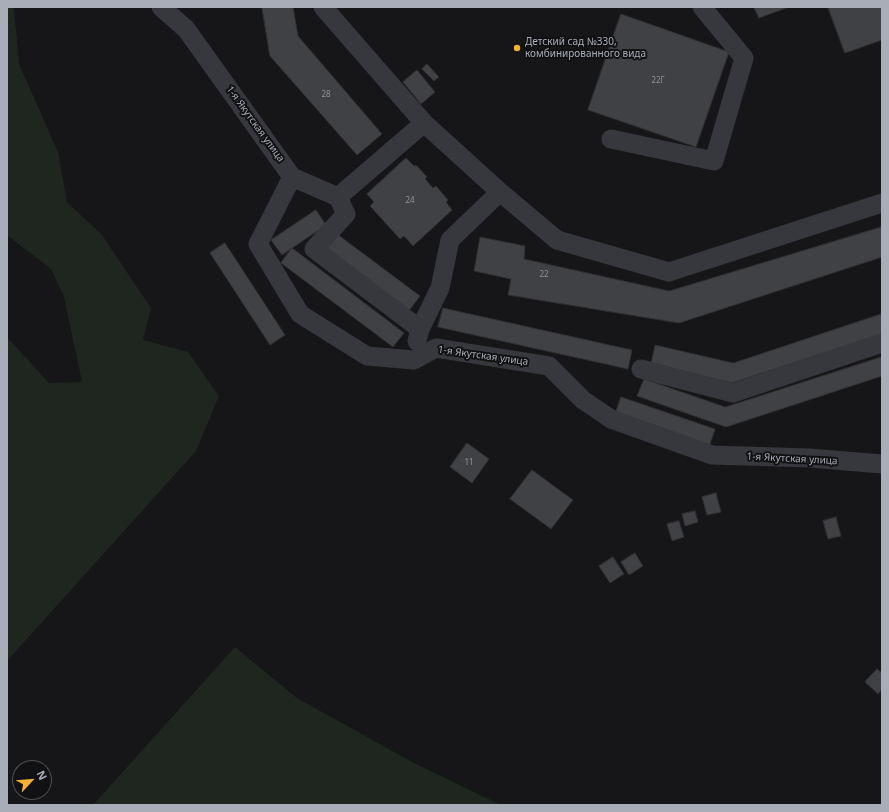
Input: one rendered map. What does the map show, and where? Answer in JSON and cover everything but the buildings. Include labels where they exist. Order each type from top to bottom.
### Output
[{"type":"street","name":"1-я Якутская улица","points":[[161,7],[186,29],[292,177]]},
{"type":"street","points":[[323,7],[424,123],[500,192],[557,240],[669,272],[882,204]]},
{"type":"street","points":[[611,139],[714,161],[744,58],[702,7]]},
{"type":"street","points":[[338,197],[424,123]]},
{"type":"street","points":[[420,329],[314,249],[346,214],[338,197],[292,177],[258,244],[300,314],[367,356],[414,360],[420,329],[440,288],[450,240],[500,192]]},
{"type":"street","points":[[641,368],[732,393],[882,343]]},
{"type":"street","name":"1-я Якутская улица","points":[[414,360],[436,348],[549,366],[583,400],[611,419],[712,455],[810,458],[882,464]]},
{"type":"shaded area","points":[[7,7],[14,7],[19,64],[58,152],[67,202],[102,235],[151,308],[143,340],[188,352],[219,396],[196,451],[7,661],[7,337],[49,383],[82,382],[64,297],[51,269],[7,235]]},
{"type":"shaded area","points":[[235,647],[297,698],[414,763],[501,805],[93,805]]},
{"type":"place","name":"Детский сад №330, комбинированного вида","points":[[517,48]]}]
